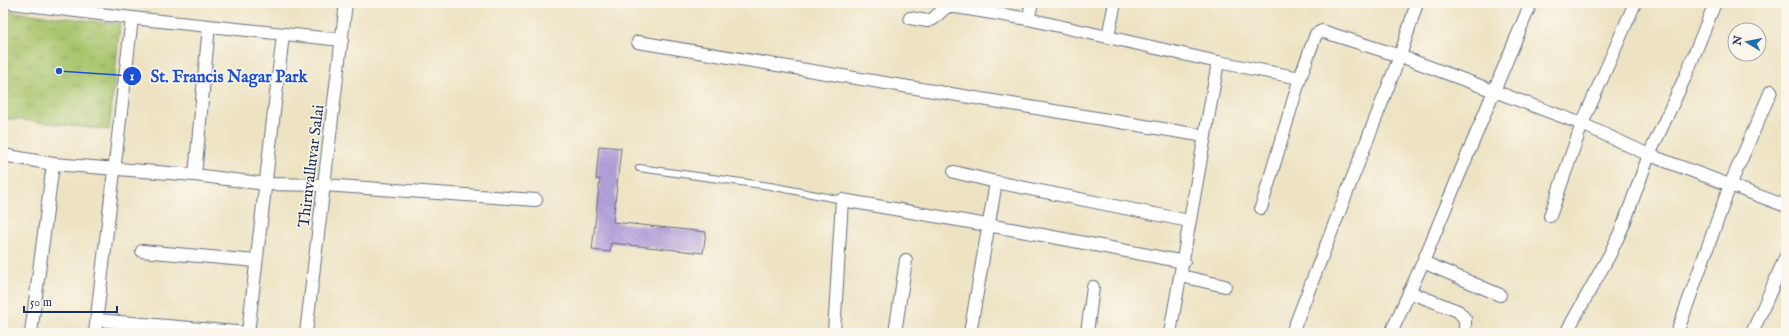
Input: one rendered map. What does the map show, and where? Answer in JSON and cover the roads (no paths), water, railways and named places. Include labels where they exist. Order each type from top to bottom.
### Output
[{"type":"street","points":[[12,3],[47,5],[132,18],[342,40]]},
{"type":"street","name":"Thiruvalluvar Salai","points":[[306,333],[346,3]]},
{"type":"street","points":[[1028,19],[1032,3]]},
{"type":"street","points":[[1108,36],[1115,3]]},
{"type":"street","points":[[1292,333],[1400,56],[1416,3]]},
{"type":"street","points":[[1391,333],[1423,262],[1531,3]]},
{"type":"street","points":[[1550,216],[1582,124],[1635,3]]},
{"type":"street","points":[[1566,333],[1610,254],[1623,226],[1649,155],[1686,75],[1715,3]]},
{"type":"street","points":[[910,18],[927,21],[933,19],[946,7],[956,7],[1028,19],[1218,62],[1300,78]]},
{"type":"street","points":[[95,333],[132,18]]},
{"type":"street","points":[[195,175],[209,26]]},
{"type":"street","points":[[1261,208],[1300,78],[1316,34],[1322,31],[1400,56],[1582,124],[1649,155],[1786,206]]},
{"type":"street","points":[[97,320],[248,333],[283,35]]},
{"type":"street","points":[[638,42],[1205,136]]},
{"type":"street","points":[[1171,333],[1184,262],[1189,221],[1218,62]]},
{"type":"street","points":[[1677,333],[1730,185],[1771,91]]},
{"type":"street","points":[[3,155],[53,164],[195,175],[266,184],[324,185],[536,200]]},
{"type":"street","points":[[31,333],[53,164]]},
{"type":"street","points":[[954,172],[996,182],[1189,221]]},
{"type":"street","points":[[970,333],[996,182]]},
{"type":"street","points":[[834,333],[842,200],[989,225],[1184,262]]},
{"type":"street","points":[[142,252],[256,261]]},
{"type":"street","points":[[1752,333],[1786,256]]},
{"type":"street","points":[[895,333],[906,260]]},
{"type":"street","points":[[1423,262],[1500,294]]},
{"type":"street","points":[[1181,276],[1225,286]]},
{"type":"street","points":[[1087,333],[1093,287]]},
{"type":"street","points":[[1409,292],[1458,311],[1465,320],[1465,333]]},
{"type":"lane","points":[[639,168],[770,186],[842,200]]},
{"type":"place","name":"St. Francis Nagar Park","points":[[59,71]]}]
